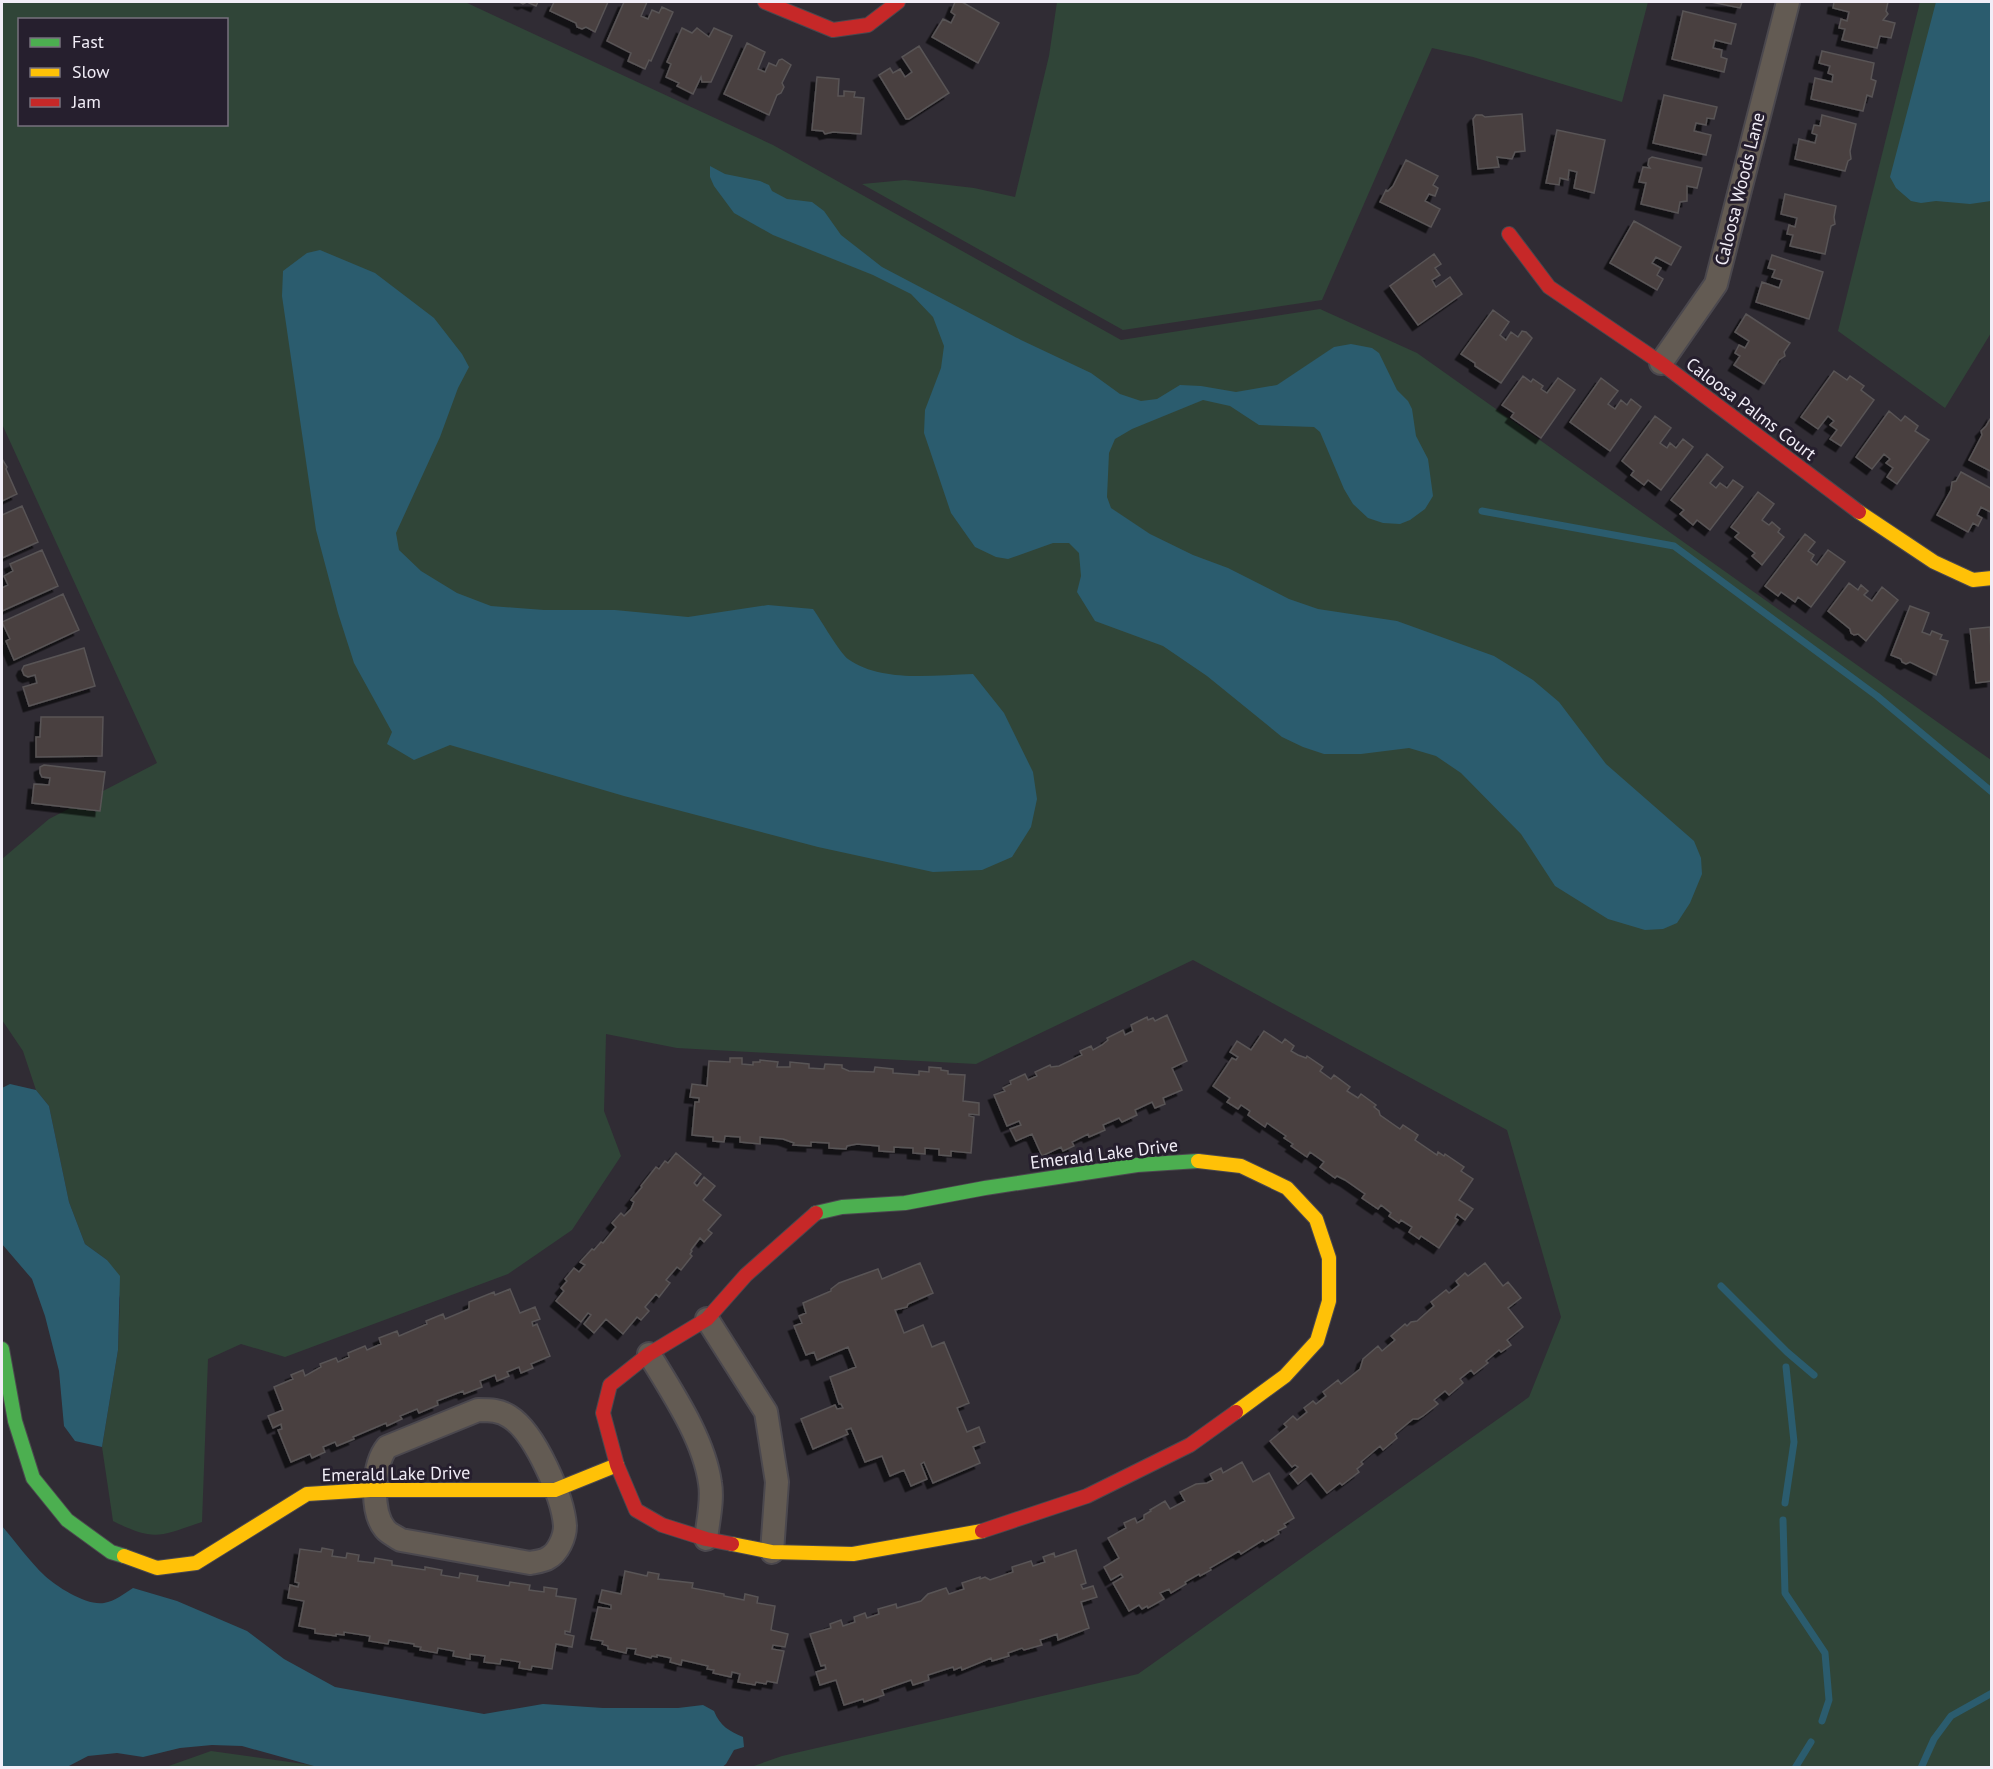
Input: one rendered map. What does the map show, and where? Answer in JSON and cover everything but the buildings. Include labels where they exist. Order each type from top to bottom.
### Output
[{"type":"street","points":[[765,2],[833,30],[868,25],[898,2]]},
{"type":"street","name":"Caloosa Woods Lane","points":[[1661,363],[1716,284],[1788,2]]},
{"type":"street","name":"Caloosa Palms Court","points":[[1509,234],[1549,287],[1661,363],[1849,506],[1925,556],[1973,580],[1992,578]]},
{"type":"street","name":"Emerald Lake Drive","points":[[1198,1161],[1241,1166],[1287,1188],[1316,1219],[1329,1258],[1329,1302],[1317,1341],[1285,1376],[1190,1445],[1087,1496],[973,1534],[853,1554],[771,1552],[706,1539],[662,1525],[636,1510],[617,1465],[603,1413],[610,1385],[649,1354],[707,1318],[746,1275],[817,1212],[842,1207],[905,1203],[1137,1165],[1198,1161]]},
{"type":"street","points":[[707,1318],[766,1412],[777,1482],[771,1552]]},
{"type":"street","name":"Emerald Lake Drive","points":[[2,1349],[15,1421],[33,1478],[67,1520],[111,1552],[157,1568],[196,1563],[307,1494],[375,1490],[555,1490],[617,1465]]},
{"type":"street","points":[[649,1354],[677,1401],[700,1447],[710,1484],[706,1539]]},
{"type":"street","points":[[478,1410],[493,1410],[508,1415],[533,1441],[562,1509],[565,1529],[559,1547],[548,1558],[530,1563],[401,1540],[385,1529],[380,1517],[375,1490],[376,1467],[387,1447],[478,1410]]},
{"type":"green space","points":[[2,2],[465,2],[773,145],[1121,340],[1320,309],[1417,353],[1991,760],[1991,1767],[751,1767],[782,1756],[1138,1674],[1529,1397],[1561,1317],[1507,1130],[1193,960],[976,1064],[677,1048],[606,1034],[604,1111],[621,1156],[572,1230],[508,1274],[285,1357],[241,1344],[208,1359],[202,1522],[158,1535],[139,1532],[113,1521],[102,1447],[118,1350],[120,1298],[107,1260],[85,1244],[69,1202],[49,1106],[36,1090],[23,1051],[2,1020],[2,859],[49,819],[157,763],[2,424]]},
{"type":"green space","points":[[1057,2],[1648,2],[1622,102],[1473,57],[1432,48],[1322,300],[1123,330],[862,184],[905,180],[974,188],[1015,197],[1049,56]]},
{"type":"green space","points":[[1920,2],[1991,2],[1991,333],[1945,408],[1838,331]]},
{"type":"green space","points":[[211,1751],[325,1767],[163,1768]]},
{"type":"water","points":[[1936,2],[1991,2],[1991,201],[1970,204],[1911,201],[1896,188],[1890,177]]},
{"type":"water","points":[[710,166],[725,174],[760,181],[787,199],[812,202],[824,211],[841,235],[882,267],[1021,340],[1091,373],[1120,394],[1141,401],[1157,399],[1180,385],[1236,392],[1277,385],[1334,347],[1351,344],[1372,348],[1379,353],[1397,390],[1408,401],[1412,409],[1416,436],[1428,459],[1433,496],[1425,509],[1410,520],[1400,524],[1383,523],[1368,518],[1353,504],[1344,489],[1320,432],[1314,427],[1259,425],[1230,406],[1203,400],[1132,429],[1115,439],[1109,453],[1107,497],[1111,508],[1150,534],[1193,555],[1228,568],[1289,599],[1318,609],[1397,621],[1494,656],[1533,680],[1559,702],[1606,764],[1694,841],[1701,858],[1702,874],[1690,903],[1677,923],[1663,929],[1645,930],[1608,919],[1555,886],[1521,834],[1461,773],[1436,756],[1409,748],[1361,754],[1324,754],[1303,747],[1282,737],[1207,676],[1163,646],[1095,621],[1077,592],[1081,576],[1079,553],[1069,543],[1053,543],[1008,559],[996,557],[975,547],[951,513],[924,433],[925,410],[941,368],[944,346],[933,317],[911,294],[873,275],[773,235],[734,213],[714,186],[710,177]]},
{"type":"water","points":[[320,250],[375,273],[434,318],[462,354],[469,367],[396,533],[399,550],[421,571],[457,593],[491,606],[544,610],[615,610],[688,617],[768,605],[813,609],[844,655],[862,667],[892,675],[973,674],[1004,713],[1033,772],[1037,799],[1031,827],[1012,857],[982,870],[933,872],[818,847],[624,796],[450,745],[414,760],[387,744],[392,732],[354,663],[316,530],[282,296],[283,271],[307,253]]},
{"type":"water","points":[[10,1084],[36,1090],[49,1106],[69,1202],[85,1244],[107,1260],[120,1276],[118,1350],[102,1447],[75,1441],[64,1426],[59,1371],[45,1316],[32,1279],[2,1244],[2,1088]]},
{"type":"water","points":[[2,1526],[45,1576],[73,1595],[89,1602],[104,1603],[116,1599],[133,1588],[177,1601],[247,1631],[284,1659],[335,1687],[484,1714],[543,1704],[603,1708],[678,1708],[703,1705],[714,1711],[719,1721],[733,1733],[743,1737],[744,1747],[734,1750],[721,1768],[321,1768],[242,1746],[212,1745],[180,1748],[143,1757],[117,1753],[88,1756],[67,1767],[2,1767]]},
{"type":"waterway","points":[[1482,511],[1674,546],[1877,696],[1992,792]]},
{"type":"waterway","points":[[1721,1286],[1787,1352],[1814,1375]]},
{"type":"waterway","points":[[1785,1503],[1794,1442],[1786,1367]]},
{"type":"waterway","points":[[1783,1520],[1785,1593],[1825,1653],[1829,1700],[1822,1721]]},
{"type":"waterway","points":[[1921,1768],[1934,1739],[1951,1716],[1992,1693]]},
{"type":"waterway","points":[[1795,1768],[1811,1742]]},
{"type":"traffic: fast","points":[[816,1213],[842,1207],[905,1203],[985,1188],[1137,1165],[1198,1161]]},
{"type":"traffic: fast","points":[[2,1349],[15,1421],[33,1478],[67,1520],[111,1552],[124,1556]]},
{"type":"traffic: slow","points":[[1859,512],[1934,562],[1973,580],[1992,578]]},
{"type":"traffic: slow","points":[[1198,1161],[1241,1166],[1287,1188],[1316,1219],[1329,1258],[1329,1301],[1317,1341],[1285,1376],[1236,1412]]},
{"type":"traffic: slow","points":[[124,1556],[157,1568],[196,1563],[307,1494],[370,1490],[555,1490],[617,1465]]},
{"type":"traffic: slow","points":[[732,1544],[772,1552],[853,1554],[982,1531]]},
{"type":"traffic: jam","points":[[765,2],[833,30],[868,25],[898,2]]},
{"type":"traffic: jam","points":[[1509,234],[1549,287],[1661,363],[1859,512]]},
{"type":"traffic: jam","points":[[732,1544],[706,1539],[662,1525],[636,1510],[617,1465],[603,1413],[610,1385],[649,1354],[707,1319],[746,1275],[816,1213]]},
{"type":"traffic: jam","points":[[982,1531],[1087,1496],[1190,1445],[1236,1412]]}]
